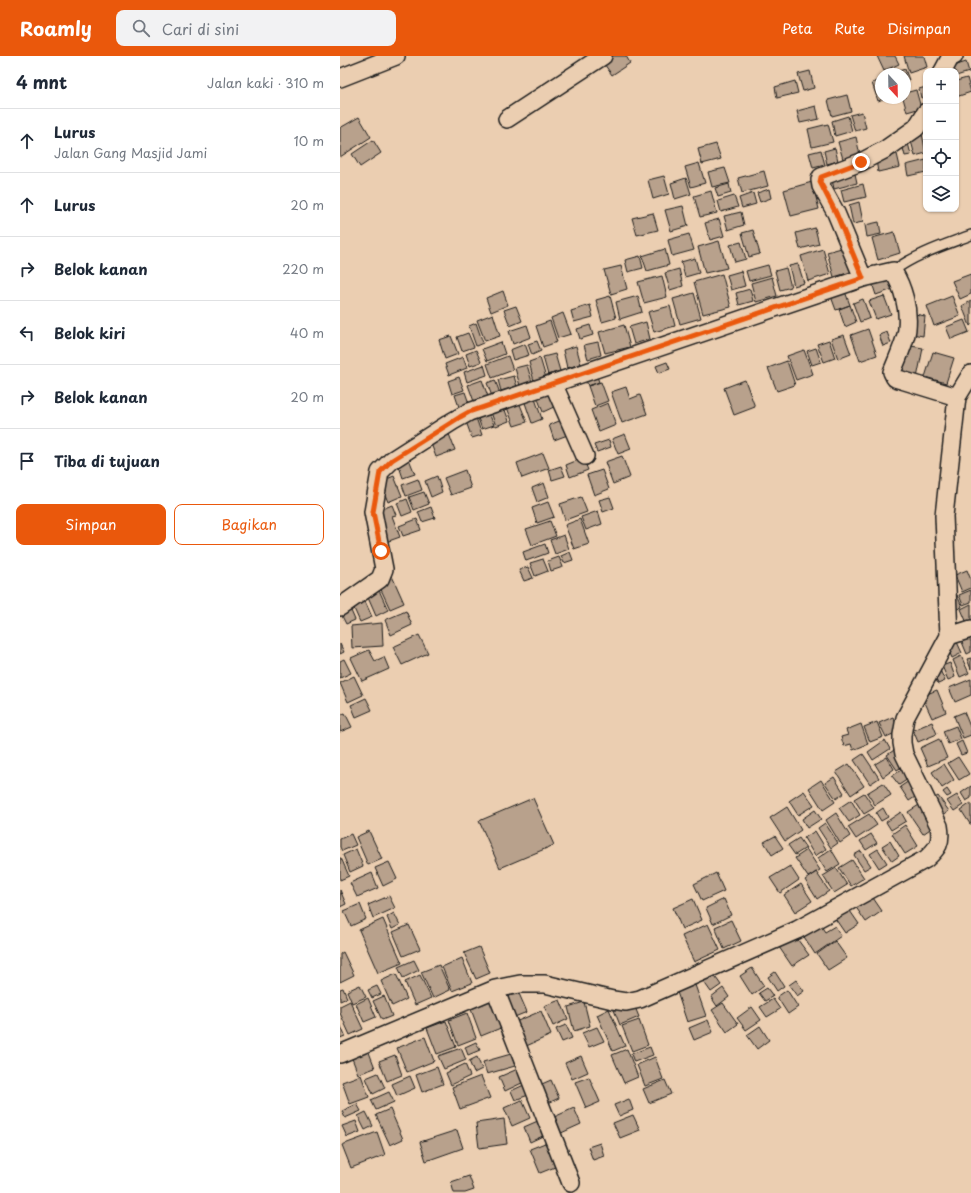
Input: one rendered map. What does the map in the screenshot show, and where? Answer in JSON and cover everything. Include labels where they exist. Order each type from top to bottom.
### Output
[{"type":"street","points":[[340,78],[396,56]]},
{"type":"street","points":[[507,119],[603,56]]},
{"type":"street","points":[[945,68],[950,58],[954,56]]},
{"type":"street","points":[[863,278],[836,213],[821,186],[821,177],[861,162],[886,149],[916,128],[923,117]]},
{"type":"street","points":[[340,607],[380,579],[384,569],[373,512],[380,472],[392,460],[469,412],[553,383],[863,278],[893,271],[902,290],[906,307],[908,329],[892,372],[893,375],[897,380],[957,397]]},
{"type":"street","points":[[340,1054],[495,988],[520,984],[545,984],[613,1000],[626,1002],[640,999],[797,930],[926,859],[935,851],[939,844],[939,826],[904,754],[902,744],[903,726],[949,636],[944,516],[957,397],[971,374]]},
{"type":"street","points":[[553,383],[585,456]]},
{"type":"street","points":[[949,636],[971,629]]},
{"type":"street","points":[[495,988],[571,1183]]},
{"type":"lane","points":[[893,271],[916,257],[971,235]]},
{"type":"building","points":[[609,56],[626,56],[630,63],[612,75],[602,61]]},
{"type":"building","points":[[877,56],[895,56],[899,64],[890,68],[883,68]]},
{"type":"building","points":[[904,56],[924,56],[927,67],[911,72],[911,68],[908,68]]},
{"type":"building","points":[[966,62],[969,72],[959,75],[959,68],[948,68]]},
{"type":"building","points":[[810,71],[814,88],[803,91],[798,74]]},
{"type":"building","points":[[967,78],[971,92],[959,96],[959,80]]},
{"type":"building","points":[[795,81],[798,93],[777,98],[775,87]]},
{"type":"building","points":[[875,82],[875,92],[872,83]]},
{"type":"building","points":[[923,88],[923,97],[921,98],[919,89]]},
{"type":"building","points":[[916,90],[921,108],[907,112],[905,104],[911,104],[911,91]]},
{"type":"building","points":[[847,95],[851,111],[832,116],[828,100]]},
{"type":"building","points":[[816,106],[819,119],[800,123],[797,111]]},
{"type":"building","points":[[862,112],[866,128],[855,131],[850,115]]},
{"type":"building","points":[[848,116],[852,131],[835,136],[832,121]]},
{"type":"building","points":[[359,117],[371,137],[340,157],[340,128]]},
{"type":"building","points":[[828,124],[833,142],[812,147],[808,129]]},
{"type":"building","points":[[922,134],[923,154],[915,156],[910,137]]},
{"type":"building","points":[[856,137],[860,155],[843,159],[838,142]]},
{"type":"building","points":[[907,139],[911,155],[905,156],[901,140]]},
{"type":"building","points":[[373,140],[381,153],[360,167],[352,154]]},
{"type":"building","points":[[716,144],[721,159],[702,164],[698,149]]},
{"type":"building","points":[[835,148],[838,161],[827,164],[824,151]]},
{"type":"building","points":[[821,150],[825,165],[813,168],[809,153]]},
{"type":"building","points":[[897,154],[900,167],[878,172],[876,160]]},
{"type":"building","points":[[923,161],[923,173],[908,176],[906,165]]},
{"type":"building","points":[[699,163],[705,183],[691,187],[685,167]]},
{"type":"building","points":[[725,168],[730,183],[712,187],[708,172]]},
{"type":"building","points":[[854,169],[857,183],[834,189],[831,175]]},
{"type":"building","points":[[764,171],[768,186],[742,193],[738,178]]},
{"type":"building","points":[[664,176],[669,194],[653,199],[648,180]]},
{"type":"building","points":[[686,178],[691,194],[675,199],[671,183]]},
{"type":"building","points":[[812,182],[819,209],[791,216],[784,190]]},
{"type":"building","points":[[729,184],[731,193],[718,197],[715,188]]},
{"type":"building","points":[[863,184],[866,197],[844,202],[841,190]]},
{"type":"building","points":[[769,189],[771,198],[760,202],[757,193]]},
{"type":"building","points":[[711,191],[717,213],[700,217],[694,196]]},
{"type":"building","points":[[753,193],[756,204],[742,208],[739,198]]},
{"type":"building","points":[[734,196],[738,207],[721,212],[718,201]]},
{"type":"building","points":[[859,202],[863,222],[853,224],[849,205]]},
{"type":"building","points":[[683,206],[688,226],[671,231],[665,210]]},
{"type":"building","points":[[741,212],[744,225],[728,230],[724,216]]},
{"type":"building","points":[[653,213],[658,230],[637,235],[632,218]]},
{"type":"building","points":[[719,219],[724,236],[710,240],[705,223]]},
{"type":"building","points":[[879,222],[881,234],[867,237],[865,225]]},
{"type":"building","points":[[815,228],[819,244],[800,249],[796,233]]},
{"type":"building","points":[[753,230],[760,254],[749,257],[742,233]]},
{"type":"building","points":[[894,232],[900,253],[878,260],[872,238]]},
{"type":"building","points":[[689,234],[694,250],[672,256],[668,240]]},
{"type":"building","points":[[719,241],[727,268],[705,273],[698,247]]},
{"type":"building","points":[[741,242],[746,259],[735,262],[730,245]]},
{"type":"building","points":[[845,247],[851,272],[834,277],[827,252]]},
{"type":"building","points":[[665,249],[669,265],[647,271],[642,256]]},
{"type":"building","points":[[823,249],[830,274],[808,281],[801,256]]},
{"type":"building","points":[[640,256],[643,268],[628,272],[625,260]]},
{"type":"building","points":[[695,258],[699,273],[685,277],[681,262]]},
{"type":"building","points":[[798,264],[804,283],[794,286],[789,266]]},
{"type":"building","points":[[768,265],[771,275],[749,281],[746,271]]},
{"type":"building","points":[[621,266],[627,289],[611,294],[604,270]]},
{"type":"building","points":[[786,268],[791,287],[780,290],[775,271]]},
{"type":"building","points":[[679,269],[683,286],[670,290],[665,273]]},
{"type":"building","points":[[741,271],[745,286],[731,290],[727,275]]},
{"type":"building","points":[[722,274],[731,307],[703,314],[694,282]]},
{"type":"building","points":[[971,274],[971,294],[960,299],[952,281]]},
{"type":"building","points":[[662,276],[667,297],[644,303],[638,282]]},
{"type":"building","points":[[772,277],[777,296],[756,302],[751,283]]},
{"type":"building","points":[[889,277],[893,289],[876,295],[872,283]]},
{"type":"building","points":[[843,286],[850,305],[836,310],[829,291]]},
{"type":"building","points":[[750,289],[753,301],[739,305],[736,293]]},
{"type":"building","points":[[503,291],[508,305],[491,312],[486,298]]},
{"type":"building","points":[[694,293],[701,318],[680,324],[673,299]]},
{"type":"building","points":[[610,296],[616,318],[602,322],[596,300]]},
{"type":"building","points":[[638,296],[642,312],[620,319],[616,302]]},
{"type":"building","points":[[884,296],[891,314],[876,319],[869,301]]},
{"type":"building","points":[[952,296],[960,316],[934,326],[927,306]]},
{"type":"building","points":[[863,299],[870,318],[860,322],[853,303]]},
{"type":"building","points":[[971,301],[971,325],[970,326],[962,306]]},
{"type":"building","points":[[590,305],[593,317],[574,322],[571,311]]},
{"type":"building","points":[[850,305],[856,322],[845,327],[839,309]]},
{"type":"building","points":[[516,306],[522,321],[510,326],[504,310]]},
{"type":"building","points":[[670,306],[675,326],[654,332],[648,312]]},
{"type":"building","points":[[563,313],[571,334],[558,338],[551,318]]},
{"type":"building","points":[[493,314],[500,336],[485,341],[477,320]]},
{"type":"building","points":[[915,314],[925,316],[923,336],[912,334]]},
{"type":"building","points":[[964,320],[969,332],[951,339],[946,327]]},
{"type":"building","points":[[550,321],[557,342],[543,347],[536,326]]},
{"type":"building","points":[[646,322],[650,339],[634,344],[629,327]]},
{"type":"building","points":[[476,323],[483,343],[476,346],[469,326]]},
{"type":"building","points":[[527,325],[531,337],[513,344],[509,331]]},
{"type":"building","points":[[590,325],[593,335],[580,339],[577,329]]},
{"type":"building","points":[[624,325],[630,347],[605,353],[599,332]]},
{"type":"building","points":[[868,329],[877,355],[860,361],[851,335]]},
{"type":"building","points":[[887,332],[891,343],[883,346],[879,335]]},
{"type":"building","points":[[468,333],[474,347],[462,351],[457,337]]},
{"type":"building","points":[[844,335],[851,354],[838,359],[831,339]]},
{"type":"building","points":[[451,336],[458,354],[445,359],[439,340]]},
{"type":"building","points":[[829,340],[835,358],[824,362],[817,344]]},
{"type":"building","points":[[537,341],[541,351],[532,355],[528,344]]},
{"type":"building","points":[[501,342],[505,354],[487,361],[482,349]]},
{"type":"building","points":[[598,342],[601,355],[588,359],[584,345]]},
{"type":"building","points":[[525,344],[529,355],[513,360],[510,350]]},
{"type":"building","points":[[905,345],[923,348],[917,378],[899,374]]},
{"type":"building","points":[[576,346],[581,364],[567,368],[563,350]]},
{"type":"building","points":[[816,348],[821,362],[812,365],[807,351]]},
{"type":"building","points":[[476,350],[481,362],[470,366],[466,354]]},
{"type":"building","points":[[804,350],[813,374],[796,380],[787,356]]},
{"type":"building","points":[[933,352],[954,358],[946,383],[925,377]]},
{"type":"building","points":[[555,354],[560,371],[548,375],[543,357]]},
{"type":"building","points":[[508,356],[513,370],[492,378],[487,364]]},
{"type":"building","points":[[463,357],[467,368],[449,375],[445,364]]},
{"type":"building","points":[[540,358],[546,378],[534,381],[529,362]]},
{"type":"building","points":[[787,361],[795,385],[777,391],[768,368]]},
{"type":"building","points":[[667,362],[670,369],[659,373],[656,366]]},
{"type":"building","points":[[484,365],[487,375],[467,382],[464,372]]},
{"type":"building","points":[[527,365],[532,382],[520,386],[515,368]]},
{"type":"building","points":[[595,371],[599,382],[588,386],[584,374]]},
{"type":"building","points":[[514,376],[517,387],[501,391],[498,380]]},
{"type":"building","points":[[459,377],[464,390],[452,394],[448,381]]},
{"type":"building","points":[[482,380],[490,402],[476,407],[468,385]]},
{"type":"building","points":[[495,380],[501,396],[493,399],[487,383]]},
{"type":"building","points":[[745,380],[755,407],[734,415],[724,388]]},
{"type":"building","points":[[601,382],[608,401],[595,406],[588,386]]},
{"type":"building","points":[[626,387],[630,399],[640,395],[647,414],[622,423],[611,392]]},
{"type":"building","points":[[550,389],[556,406],[543,412],[536,394]]},
{"type":"building","points":[[465,392],[471,409],[461,413],[455,395]]},
{"type":"building","points":[[533,393],[542,419],[532,423],[523,397]]},
{"type":"building","points":[[517,397],[527,422],[514,426],[505,402]]},
{"type":"building","points":[[502,402],[509,421],[496,426],[489,407]]},
{"type":"building","points":[[608,403],[616,425],[599,432],[591,410]]},
{"type":"building","points":[[487,409],[494,425],[482,429],[476,413]]},
{"type":"building","points":[[475,415],[482,435],[472,438],[465,419]]},
{"type":"building","points":[[567,418],[573,433],[554,440],[549,425]]},
{"type":"building","points":[[449,434],[455,450],[436,457],[430,441]]},
{"type":"building","points":[[625,434],[631,449],[618,454],[612,439]]},
{"type":"building","points":[[609,440],[611,447],[597,452],[594,445]]},
{"type":"building","points":[[543,453],[549,468],[522,478],[517,463]]},
{"type":"building","points":[[622,456],[630,477],[613,484],[605,462]]},
{"type":"building","points":[[583,458],[588,470],[570,477],[566,465]]},
{"type":"building","points":[[409,459],[415,474],[403,478],[398,463]]},
{"type":"building","points":[[561,466],[565,476],[552,480],[549,470]]},
{"type":"building","points":[[465,470],[471,488],[451,495],[444,478]]},
{"type":"building","points":[[602,470],[609,489],[594,495],[587,475]]},
{"type":"building","points":[[394,476],[402,496],[388,502],[380,482]]},
{"type":"building","points":[[437,476],[442,492],[431,497],[425,481]]},
{"type":"building","points":[[418,479],[422,490],[406,496],[402,485]]},
{"type":"building","points":[[544,483],[549,497],[537,502],[532,488]]},
{"type":"building","points":[[424,492],[429,504],[414,510],[409,497]]},
{"type":"building","points":[[581,497],[587,512],[565,520],[560,504]]},
{"type":"building","points":[[610,497],[614,508],[603,512],[599,500]]},
{"type":"building","points":[[407,499],[412,512],[402,516],[397,503]]},
{"type":"building","points":[[548,502],[554,517],[537,523],[532,508]]},
{"type":"building","points":[[392,505],[396,515],[392,516],[400,537],[386,542],[375,512]]},
{"type":"building","points":[[431,507],[435,518],[422,522],[418,512]]},
{"type":"building","points":[[598,511],[602,524],[586,530],[581,517]]},
{"type":"building","points":[[417,519],[421,530],[403,536],[399,526]]},
{"type":"building","points":[[580,519],[589,544],[574,549],[565,525]]},
{"type":"building","points":[[550,521],[556,536],[532,545],[526,529]]},
{"type":"building","points":[[564,535],[569,549],[555,554],[550,540]]},
{"type":"building","points":[[545,544],[548,553],[526,561],[523,552]]},
{"type":"building","points":[[570,552],[573,560],[564,563],[561,556]]},
{"type":"building","points":[[559,557],[563,567],[551,571],[548,561]]},
{"type":"building","points":[[543,559],[548,571],[535,576],[530,563]]},
{"type":"building","points":[[528,567],[533,578],[524,581],[519,570]]},
{"type":"building","points":[[967,570],[971,580],[971,588],[962,592],[955,575]]},
{"type":"building","points":[[392,576],[404,603],[390,609],[378,583]]},
{"type":"building","points":[[378,588],[388,610],[376,616],[366,593]]},
{"type":"building","points":[[971,590],[971,602],[963,605],[959,595]]},
{"type":"building","points":[[957,595],[962,607],[953,611],[948,598]]},
{"type":"building","points":[[364,599],[372,617],[360,622],[352,604]]},
{"type":"building","points":[[348,604],[355,620],[346,624],[340,612]]},
{"type":"building","points":[[971,604],[971,621],[967,623],[961,609]]},
{"type":"building","points":[[406,611],[412,625],[391,635],[385,620]]},
{"type":"building","points":[[382,623],[383,646],[352,648],[351,626]]},
{"type":"building","points":[[419,635],[428,653],[402,665],[393,647]]},
{"type":"building","points":[[969,638],[971,642],[971,652],[967,654],[962,642]]},
{"type":"building","points":[[957,642],[962,653],[952,658],[947,646]]},
{"type":"building","points":[[340,644],[344,652],[340,654]]},
{"type":"building","points":[[369,650],[375,661],[384,657],[389,669],[362,681],[351,658]]},
{"type":"building","points":[[961,656],[969,673],[960,677],[953,660]]},
{"type":"building","points":[[971,658],[971,669],[967,659]]},
{"type":"building","points":[[344,659],[351,673],[340,678],[340,661]]},
{"type":"building","points":[[950,663],[955,677],[948,680],[942,666]]},
{"type":"building","points":[[940,670],[945,681],[938,684],[933,673]]},
{"type":"building","points":[[354,676],[363,695],[348,702],[340,683]]},
{"type":"building","points":[[971,679],[971,695],[955,702],[949,688]]},
{"type":"building","points":[[937,690],[946,712],[932,718],[922,696]]},
{"type":"building","points":[[366,698],[372,710],[356,717],[351,705]]},
{"type":"building","points":[[964,712],[971,729],[971,735],[963,738],[954,716]]},
{"type":"building","points":[[345,713],[352,727],[340,732],[340,715]]},
{"type":"building","points":[[893,717],[900,731],[886,737],[879,723]]},
{"type":"building","points":[[877,722],[883,737],[870,742],[864,727]]},
{"type":"building","points":[[932,722],[937,734],[918,742],[913,730]]},
{"type":"building","points":[[861,724],[868,744],[853,750],[851,744],[844,746],[841,737],[848,735],[846,730]]},
{"type":"building","points":[[956,726],[961,739],[948,744],[943,731]]},
{"type":"building","points":[[939,739],[947,758],[928,766],[920,748]]},
{"type":"building","points":[[885,740],[890,749],[873,760],[868,752]]},
{"type":"building","points":[[962,741],[967,753],[961,755],[956,744]]},
{"type":"building","points":[[897,748],[908,763],[897,770],[887,755]]},
{"type":"building","points":[[863,754],[879,778],[870,784],[854,760]]},
{"type":"building","points":[[887,757],[894,769],[883,777],[875,764]]},
{"type":"building","points":[[958,757],[969,774],[959,780],[948,763]]},
{"type":"building","points":[[849,764],[864,786],[851,795],[836,772]]},
{"type":"building","points":[[944,764],[954,780],[942,788],[932,772]]},
{"type":"building","points":[[904,768],[911,777],[899,785],[892,776]]},
{"type":"building","points":[[834,777],[844,793],[836,799],[825,783]]},
{"type":"building","points":[[912,779],[921,793],[909,801],[900,787]]},
{"type":"building","points":[[821,780],[835,802],[823,810],[809,788]]},
{"type":"building","points":[[883,783],[891,795],[875,805],[867,793]]},
{"type":"building","points":[[971,786],[971,798],[966,801],[961,793]]},
{"type":"building","points":[[947,789],[951,795],[947,797],[943,792]]},
{"type":"building","points":[[804,791],[814,805],[798,815],[789,801]]},
{"type":"building","points":[[864,793],[874,808],[864,814],[854,799]]},
{"type":"building","points":[[957,795],[963,805],[954,811],[947,801]]},
{"type":"building","points":[[938,796],[949,811],[940,817],[930,801]]},
{"type":"building","points":[[533,798],[554,845],[500,868],[479,821]]},
{"type":"building","points":[[851,800],[860,815],[849,822],[839,808]]},
{"type":"building","points":[[971,803],[971,824],[970,824],[961,810]]},
{"type":"building","points":[[919,805],[933,827],[923,834],[908,812]]},
{"type":"building","points":[[787,807],[801,830],[785,841],[770,818]]},
{"type":"building","points":[[883,808],[888,817],[881,821],[876,813]]},
{"type":"building","points":[[815,810],[821,819],[807,828],[802,819]]},
{"type":"building","points":[[901,812],[906,821],[891,830],[886,822]]},
{"type":"building","points":[[836,813],[850,836],[840,843],[826,820]]},
{"type":"building","points":[[869,814],[877,825],[856,839],[848,827]]},
{"type":"building","points":[[825,823],[838,843],[831,848],[818,828]]},
{"type":"building","points":[[905,825],[918,846],[905,854],[892,834]]},
{"type":"building","points":[[369,831],[382,859],[368,865],[356,837]]},
{"type":"building","points":[[815,831],[826,849],[815,856],[804,838]]},
{"type":"building","points":[[351,834],[356,845],[342,851],[340,847],[340,839]]},
{"type":"building","points":[[871,834],[877,843],[866,850],[860,841]]},
{"type":"building","points":[[775,836],[783,848],[772,855],[764,842]]},
{"type":"building","points":[[799,838],[806,848],[795,855],[788,845]]},
{"type":"building","points":[[890,841],[899,856],[892,861],[882,846]]},
{"type":"building","points":[[356,849],[363,866],[350,872],[343,855]]},
{"type":"building","points":[[831,849],[840,864],[827,872],[818,858]]},
{"type":"building","points":[[878,849],[887,863],[879,868],[870,854]]},
{"type":"building","points":[[807,850],[820,870],[808,877],[795,858]]},
{"type":"building","points":[[861,851],[871,866],[864,870],[854,855]]},
{"type":"building","points":[[340,858],[349,876],[340,880]]},
{"type":"building","points":[[852,860],[864,878],[851,886],[839,868]]},
{"type":"building","points":[[389,862],[397,879],[383,886],[375,868]]},
{"type":"building","points":[[790,866],[799,880],[780,893],[770,878]]},
{"type":"building","points":[[836,868],[847,885],[834,893],[823,876]]},
{"type":"building","points":[[816,872],[829,891],[817,899],[805,880]]},
{"type":"building","points":[[372,873],[378,888],[357,897],[350,883]]},
{"type":"building","points":[[716,873],[724,891],[702,901],[694,884]]},
{"type":"building","points":[[801,884],[812,901],[795,912],[784,895]]},
{"type":"building","points":[[340,890],[346,904],[340,907]]},
{"type":"building","points":[[869,892],[882,911],[866,922],[853,903]]},
{"type":"building","points":[[389,896],[395,908],[373,918],[368,905]]},
{"type":"building","points":[[693,899],[702,920],[682,929],[673,908]]},
{"type":"building","points":[[724,899],[731,915],[713,924],[706,908]]},
{"type":"building","points":[[360,904],[366,919],[351,926],[344,911]]},
{"type":"building","points":[[848,908],[859,924],[845,933],[834,917]]},
{"type":"building","points":[[394,913],[400,925],[392,929],[387,917]]},
{"type":"building","points":[[383,919],[402,963],[378,973],[359,930]]},
{"type":"building","points":[[731,920],[741,941],[724,949],[715,927]]},
{"type":"building","points":[[817,920],[825,932],[835,926],[841,936],[815,954],[801,932]]},
{"type":"building","points":[[708,924],[720,950],[694,962],[682,936]]},
{"type":"building","points":[[409,925],[420,949],[403,956],[393,932]]},
{"type":"building","points":[[795,936],[809,955],[792,966],[779,947]]},
{"type":"building","points":[[835,941],[847,958],[828,970],[817,954]]},
{"type":"building","points":[[479,947],[490,973],[476,979],[464,953]]},
{"type":"building","points":[[343,952],[354,975],[340,982],[340,954]]},
{"type":"building","points":[[462,958],[472,983],[452,991],[442,967]]},
{"type":"building","points":[[414,960],[419,970],[403,978],[398,967]]},
{"type":"building","points":[[439,965],[450,990],[433,998],[421,972]]},
{"type":"building","points":[[752,968],[764,986],[752,995],[740,976]]},
{"type":"building","points":[[711,971],[721,985],[711,992],[701,978]]},
{"type":"building","points":[[775,972],[784,986],[777,991],[768,977]]},
{"type":"building","points":[[396,974],[407,999],[392,1006],[381,981]]},
{"type":"building","points":[[420,975],[431,998],[415,1005],[405,982]]},
{"type":"building","points":[[796,980],[804,991],[797,996],[789,985]]},
{"type":"building","points":[[360,985],[366,997],[352,1003],[347,991]]},
{"type":"building","points":[[695,985],[706,1016],[687,1022],[677,992]]},
{"type":"building","points":[[377,986],[381,994],[372,998],[368,990]]},
{"type":"building","points":[[343,988],[347,998],[340,1001],[340,989]]},
{"type":"building","points":[[723,988],[729,997],[717,1006],[711,997]]},
{"type":"building","points":[[767,988],[773,996],[765,1001],[759,993]]},
{"type":"building","points":[[517,989],[527,1012],[512,1018],[502,995]]},
{"type":"building","points":[[787,990],[798,1007],[788,1014],[777,997]]},
{"type":"building","points":[[496,994],[508,1025],[481,1036],[469,1004]]},
{"type":"building","points":[[384,996],[392,1016],[382,1020],[373,1001]]},
{"type":"building","points":[[368,998],[376,1017],[364,1022],[356,1004]]},
{"type":"building","points":[[773,999],[780,1009],[767,1017],[760,1007]]},
{"type":"building","points":[[560,1000],[568,1019],[553,1026],[544,1006]]},
{"type":"building","points":[[350,1001],[363,1029],[350,1035],[340,1013],[340,1006]]},
{"type":"building","points":[[584,1002],[590,1026],[574,1031],[568,1007]]},
{"type":"building","points":[[633,1002],[639,1017],[620,1025],[614,1010]]},
{"type":"building","points":[[723,1003],[738,1024],[727,1032],[712,1010]]},
{"type":"building","points":[[752,1007],[761,1020],[746,1030],[737,1018]]},
{"type":"building","points":[[609,1009],[625,1046],[613,1051],[597,1015]]},
{"type":"building","points":[[541,1011],[551,1035],[524,1047],[513,1023]]},
{"type":"building","points":[[467,1013],[476,1038],[458,1045],[449,1020]]},
{"type":"building","points":[[639,1020],[648,1045],[632,1051],[622,1026]]},
{"type":"building","points":[[708,1020],[713,1032],[694,1040],[689,1028]]},
{"type":"building","points":[[446,1021],[456,1047],[437,1054],[427,1028]]},
{"type":"building","points":[[340,1024],[345,1036],[340,1038]]},
{"type":"building","points":[[566,1025],[572,1038],[562,1042],[556,1029]]},
{"type":"building","points":[[760,1026],[769,1040],[757,1049],[747,1035]]},
{"type":"building","points":[[597,1027],[604,1041],[589,1047],[582,1033]]},
{"type":"building","points":[[425,1037],[434,1061],[407,1072],[397,1048]]},
{"type":"building","points":[[476,1042],[480,1050],[468,1055],[465,1047]]},
{"type":"building","points":[[367,1047],[375,1068],[358,1074],[350,1053]]},
{"type":"building","points":[[650,1047],[653,1055],[634,1062],[631,1054]]},
{"type":"building","points":[[461,1048],[466,1060],[444,1069],[438,1056]]},
{"type":"building","points":[[627,1049],[638,1077],[624,1083],[612,1055]]},
{"type":"building","points":[[511,1054],[515,1066],[487,1074],[483,1062]]},
{"type":"building","points":[[395,1055],[402,1075],[387,1081],[379,1061]]},
{"type":"building","points":[[581,1056],[588,1072],[572,1079],[565,1063]]},
{"type":"building","points":[[477,1057],[482,1069],[474,1073],[469,1061]]},
{"type":"building","points":[[655,1057],[663,1079],[645,1086],[637,1065]]},
{"type":"building","points":[[465,1064],[470,1076],[451,1085],[446,1073]]},
{"type":"building","points":[[437,1067],[443,1084],[422,1092],[416,1075]]},
{"type":"building","points":[[520,1068],[526,1081],[505,1091],[499,1077]]},
{"type":"building","points":[[378,1073],[385,1088],[373,1094],[366,1078]]},
{"type":"building","points":[[361,1075],[369,1097],[350,1104],[342,1082]]},
{"type":"building","points":[[410,1076],[415,1088],[397,1096],[392,1084]]},
{"type":"building","points":[[481,1076],[490,1098],[460,1109],[452,1087]]},
{"type":"building","points":[[589,1077],[600,1102],[586,1108],[575,1082]]},
{"type":"building","points":[[551,1080],[559,1098],[544,1105],[535,1087]]},
{"type":"building","points":[[665,1080],[671,1094],[649,1103],[643,1089]]},
{"type":"building","points":[[526,1084],[531,1094],[515,1100],[511,1091]]},
{"type":"building","points":[[389,1092],[394,1102],[376,1110],[371,1100]]},
{"type":"building","points":[[629,1099],[633,1110],[619,1116],[614,1105]]},
{"type":"building","points":[[522,1100],[530,1118],[512,1126],[504,1108]]},
{"type":"building","points":[[357,1104],[361,1111],[345,1118],[342,1111]]},
{"type":"building","points":[[574,1108],[581,1124],[559,1134],[552,1118]]},
{"type":"building","points":[[390,1109],[403,1139],[390,1145],[376,1115]]},
{"type":"building","points":[[366,1112],[373,1126],[365,1130],[358,1116]]},
{"type":"building","points":[[633,1115],[640,1130],[620,1138],[613,1123]]},
{"type":"building","points":[[504,1119],[507,1144],[479,1148],[476,1123]]},
{"type":"building","points":[[540,1120],[547,1134],[530,1142],[524,1127]]},
{"type":"building","points":[[356,1121],[360,1132],[347,1137],[342,1126]]},
{"type":"building","points":[[457,1130],[463,1148],[426,1161],[420,1142]]},
{"type":"building","points":[[377,1132],[385,1155],[351,1168],[342,1145]]},
{"type":"building","points":[[550,1141],[560,1165],[540,1173],[530,1149]]},
{"type":"building","points":[[600,1143],[604,1156],[593,1160],[588,1147]]},
{"type":"building","points":[[469,1176],[474,1190],[465,1193],[454,1193],[451,1182]]},
{"type":"route","points":[[381,551],[373,512],[380,472],[392,460],[460,417],[469,412],[863,278],[836,213],[820,182],[821,177],[861,162]]}]
